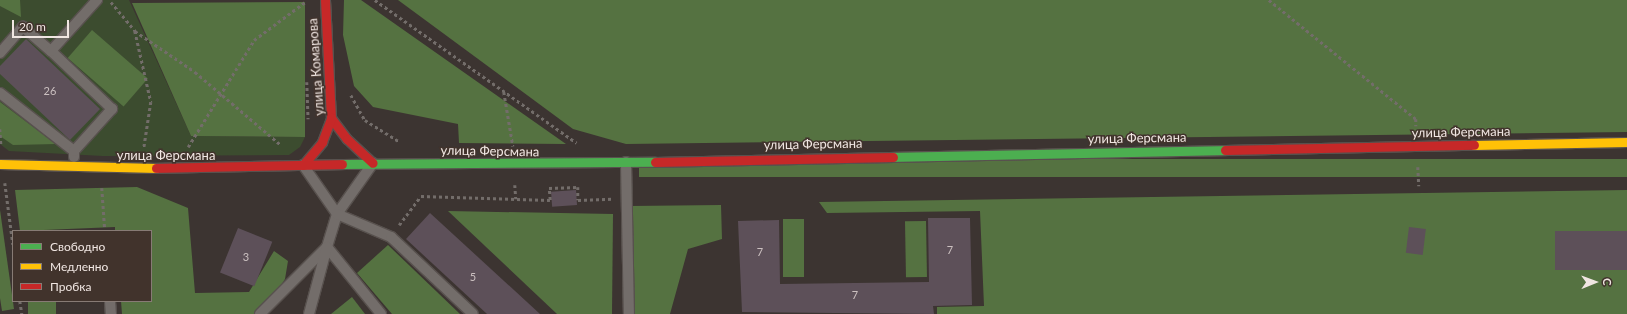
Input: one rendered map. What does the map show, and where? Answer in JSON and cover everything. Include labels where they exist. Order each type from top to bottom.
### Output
[{"type":"street","name":"улица Комарова","points":[[325,0],[331,118],[373,163]]},
{"type":"street","points":[[303,165],[322,142],[331,118]]},
{"type":"street","name":"улица Ферсмана","points":[[1,164],[101,168],[373,163],[514,165],[626,161],[1627,142]]},
{"type":"lane","points":[[51,51],[97,0]]},
{"type":"lane","points":[[0,53],[23,27],[51,51],[112,109],[74,151],[74,167]]},
{"type":"lane","points":[[0,93],[74,151]]},
{"type":"lane","points":[[626,161],[629,314]]},
{"type":"lane","points":[[309,314],[326,247],[337,214],[373,163]]},
{"type":"lane","points":[[303,165],[337,214],[390,237],[473,314]]},
{"type":"lane","points":[[260,314],[326,247]]},
{"type":"lane","points":[[326,247],[381,314]]},
{"type":"lane","points":[[110,302],[111,314]]},
{"type":"path","points":[[109,0],[135,31],[221,93],[287,150]]},
{"type":"path","points":[[375,0],[581,145]]},
{"type":"path","points":[[1270,0],[1416,119],[1419,186]]},
{"type":"path","points":[[305,1],[305,10]]},
{"type":"path","points":[[184,153],[254,40],[305,1]]},
{"type":"path","points":[[135,31],[150,102],[144,152]]},
{"type":"path","points":[[307,74],[308,122]]},
{"type":"path","points":[[504,92],[514,150],[506,149]]},
{"type":"path","points":[[350,93],[366,120],[402,142]]},
{"type":"path","points":[[1,164],[12,237]]},
{"type":"path","points":[[514,165],[516,199]]},
{"type":"path","points":[[101,168],[105,230]]},
{"type":"path","points":[[390,237],[421,196],[550,200],[549,188],[578,186],[578,200],[627,199]]},
{"type":"path","points":[[20,302],[22,314]]},
{"type":"green space","points":[[0,0],[129,0],[191,136],[305,137],[300,147],[289,155],[103,156],[9,151],[0,144]]},
{"type":"green space","points":[[0,0],[20,0],[21,17],[0,6]]},
{"type":"green space","points":[[344,0],[361,0],[566,144],[459,143],[458,124],[373,107],[354,86],[343,35]]},
{"type":"green space","points":[[398,0],[1627,0],[1627,132],[626,144],[573,129]]},
{"type":"green space","points":[[305,2],[305,137],[191,136],[132,3]]},
{"type":"green space","points":[[92,30],[148,79],[124,106],[68,58]]},
{"type":"green space","points":[[0,102],[56,144],[13,145],[0,136]]},
{"type":"green space","points":[[639,159],[1627,159],[1627,177],[639,177]]},
{"type":"green space","points":[[137,187],[188,208],[195,293],[249,292],[274,251],[288,261],[285,279],[275,295],[256,314],[122,314],[121,302],[152,302],[152,230],[115,230],[115,227],[20,230],[15,190]]},
{"type":"green space","points":[[1627,190],[1627,314],[937,314],[937,307],[984,306],[980,211],[827,213],[819,202]]},
{"type":"green space","points":[[721,205],[722,239],[688,249],[670,314],[633,314],[630,206]]},
{"type":"green space","points":[[0,210],[14,309],[2,311],[0,298]]},
{"type":"green space","points":[[448,211],[613,214],[612,314],[557,314]]},
{"type":"green space","points":[[783,219],[804,219],[804,277],[783,277]]},
{"type":"green space","points":[[905,221],[926,221],[927,277],[906,277]]},
{"type":"green space","points":[[388,245],[460,314],[392,314],[357,273]]},
{"type":"green space","points":[[352,297],[365,314],[331,314]]},
{"type":"green space","points":[[28,302],[56,302],[56,314],[28,314]]},
{"type":"building","points":[[26,39],[100,109],[70,140],[0,74],[0,66]]},
{"type":"building","points":[[576,190],[577,205],[552,207],[551,192]]},
{"type":"building","points":[[430,213],[540,314],[487,314],[406,239]]},
{"type":"building","points":[[928,218],[970,218],[972,305],[933,306],[934,314],[742,312],[738,221],[779,220],[780,284],[929,282]]},
{"type":"building","points":[[1409,227],[1426,229],[1423,255],[1406,253]]},
{"type":"building","points":[[238,228],[272,242],[254,286],[220,273]]},
{"type":"building","points":[[1555,231],[1627,231],[1627,270],[1555,270]]},
{"type":"traffic: fast","points":[[893,157],[1225,150]]},
{"type":"traffic: fast","points":[[342,164],[655,162]]},
{"type":"traffic: slow","points":[[1474,145],[1627,142]]},
{"type":"traffic: slow","points":[[0,164],[156,168]]},
{"type":"traffic: jam","points":[[325,0],[331,118],[347,139],[373,163]]},
{"type":"traffic: jam","points":[[303,165],[322,142],[331,118]]},
{"type":"traffic: jam","points":[[1225,150],[1474,145]]},
{"type":"traffic: jam","points":[[655,162],[893,157]]},
{"type":"traffic: jam","points":[[156,168],[342,164]]}]
